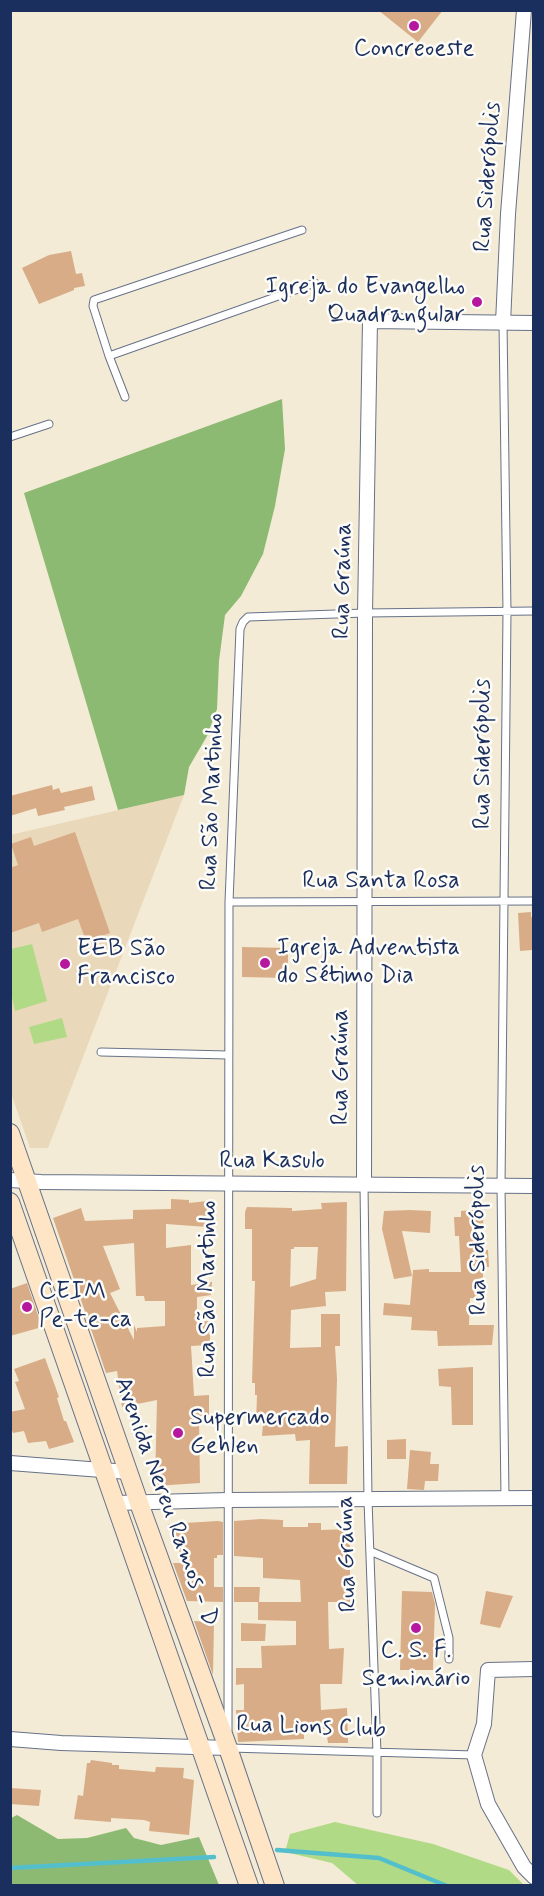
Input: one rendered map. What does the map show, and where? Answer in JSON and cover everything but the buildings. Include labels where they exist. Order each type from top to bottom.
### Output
[{"type":"street","name":"Rua Siderópolis","points":[[502,323],[524,10]]},
{"type":"street","name":"Rua Graúna","points":[[364,1185],[365,613],[370,321],[502,323]]},
{"type":"street","points":[[502,323],[534,323]]},
{"type":"street","name":"Avenida Nereu Ramos - D","points":[[10,1133],[19,1180],[128,1472],[228,1748],[275,1886]]},
{"type":"street","name":"Rua Kasulo","points":[[19,1180],[534,1186]]},
{"type":"street","name":"Avenida Nereu Ramos - D","points":[[10,1202],[249,1886]]},
{"type":"street","points":[[10,1463],[128,1472]]},
{"type":"street","points":[[115,1503],[534,1498]]},
{"type":"street","points":[[534,1669],[488,1670],[484,1724],[474,1755],[488,1804],[524,1867],[534,1877]]},
{"type":"street","name":"Rua Lions Club","points":[[10,1739],[61,1743],[228,1748]]},
{"type":"lane","points":[[124,397],[93,306],[94,300],[302,230]]},
{"type":"lane","points":[[110,356],[315,283]]},
{"type":"lane","name":"Rua Siderópolis","points":[[502,323],[507,612],[501,1186],[506,1498]]},
{"type":"lane","points":[[10,437],[49,424]]},
{"type":"lane","points":[[365,613],[534,612]]},
{"type":"lane","name":"Rua São Martinho","points":[[228,1748],[229,902],[240,629],[248,617],[365,613]]},
{"type":"lane","name":"Rua Santa Rosa","points":[[229,902],[534,901]]},
{"type":"lane","points":[[101,1052],[228,1055]]},
{"type":"lane","name":"Rua Graúna","points":[[364,1185],[368,1500],[377,1813]]},
{"type":"lane","points":[[370,1551],[434,1578],[449,1638],[449,1659]]},
{"type":"lane","name":"Rua Lions Club","points":[[228,1748],[474,1755]]},
{"type":"shaded area","name":"EEB São Francisco","points":[[184,795],[48,1148],[30,1148],[11,1093],[10,835]]},
{"type":"green space","points":[[282,399],[285,449],[275,506],[263,554],[241,596],[225,615],[219,661],[217,709],[207,736],[189,767],[184,795],[118,810],[24,493]]},
{"type":"green space","points":[[32,944],[47,1001],[15,1011],[11,993],[11,949]]},
{"type":"green space","points":[[62,1018],[67,1037],[34,1044],[29,1027]]},
{"type":"green space","points":[[17,1815],[58,1839],[87,1838],[126,1828],[134,1838],[161,1845],[199,1837],[219,1885],[11,1885],[11,1818]]},
{"type":"green space","points":[[335,1822],[433,1844],[509,1870],[524,1885],[358,1885],[332,1863],[285,1852],[290,1834]]},
{"type":"waterway","points":[[277,1850],[379,1858],[447,1886]]},
{"type":"waterway","points":[[10,1868],[214,1857]]},
{"type":"place","name":"Concreoeste","points":[[414,26]]},
{"type":"place","name":"Igreja do Evangelho Quadrangular","points":[[477,302]]},
{"type":"place","name":"Igreja Adventista do Sétimo Dia","points":[[265,963]]},
{"type":"place","name":"EEB São Francisco","points":[[65,964]]},
{"type":"place","name":"CEIM Pe-te-ca","points":[[27,1307]]},
{"type":"place","name":"Supermercado Gehlen","points":[[178,1433]]},
{"type":"place","name":"C. S. F. Seminário","points":[[416,1628]]}]
